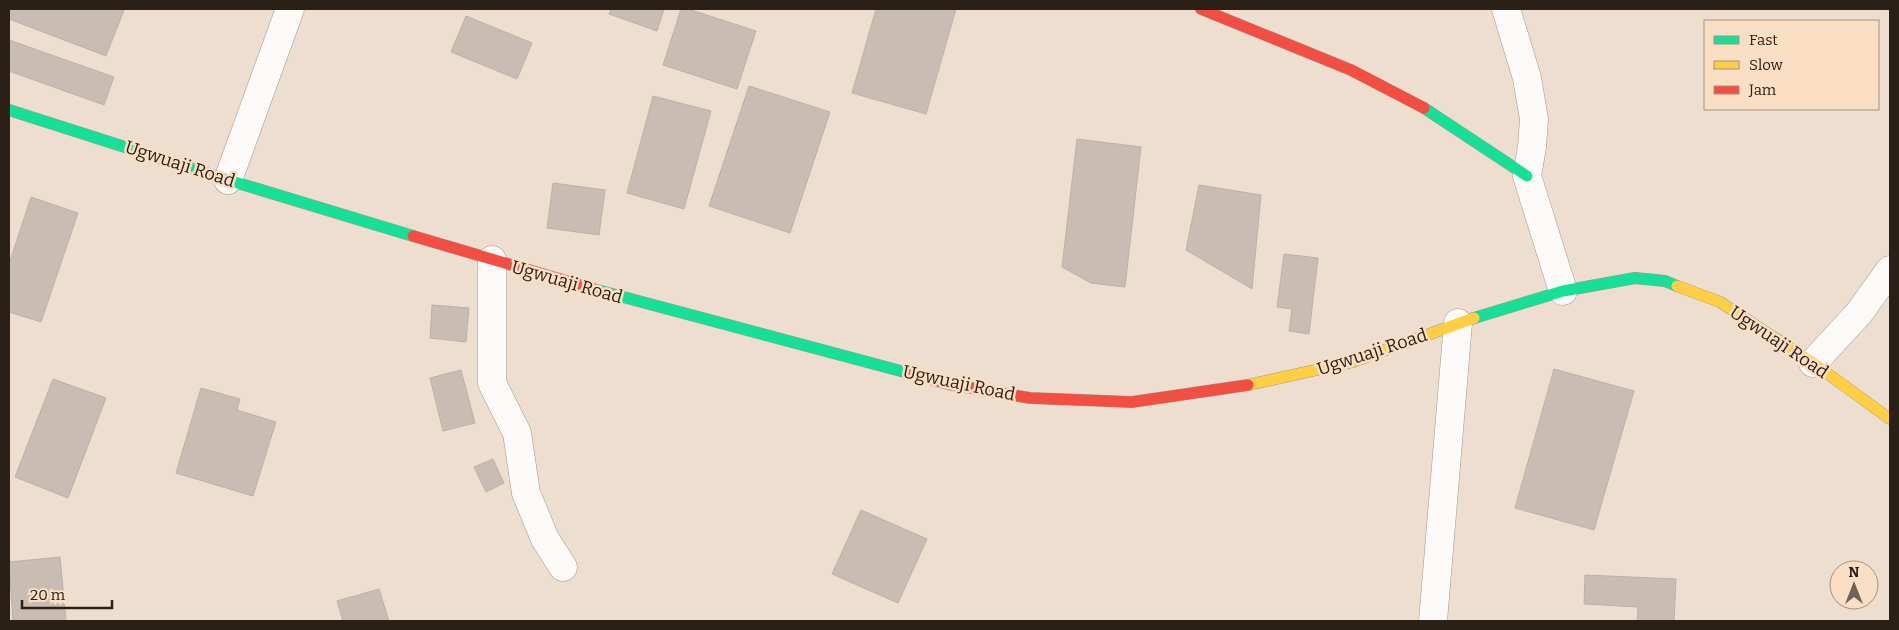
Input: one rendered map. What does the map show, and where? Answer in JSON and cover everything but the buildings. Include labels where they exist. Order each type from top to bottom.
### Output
[{"type":"main road","points":[[1201,9],[1351,70],[1433,113],[1526,176]]},
{"type":"main road","name":"Ugwuaji Road","points":[[9,110],[228,180],[648,305],[948,384],[1030,398],[1132,402],[1267,382],[1352,362],[1458,323],[1563,291],[1635,278],[1665,281],[1720,302],[1813,363],[1858,397],[1890,418]]},
{"type":"street","points":[[228,180],[290,9]]},
{"type":"street","points":[[1506,9],[1526,78],[1534,119],[1532,147],[1526,176],[1563,291]]},
{"type":"street","points":[[492,260],[492,383],[517,433],[526,493],[545,539],[563,567]]},
{"type":"street","points":[[1813,363],[1859,312],[1890,270]]},
{"type":"street","points":[[1433,621],[1458,323]]},
{"type":"traffic: fast","points":[[1424,108],[1527,176]]},
{"type":"traffic: fast","points":[[9,110],[228,180],[413,236]]},
{"type":"traffic: fast","points":[[1474,318],[1563,291],[1635,278],[1665,281],[1677,286]]},
{"type":"traffic: fast","points":[[597,290],[912,374]]},
{"type":"traffic: slow","points":[[1677,286],[1720,302],[1813,363],[1890,419]]},
{"type":"traffic: slow","points":[[1248,385],[1352,362],[1474,318]]},
{"type":"traffic: jam","points":[[1201,9],[1351,70],[1424,108]]},
{"type":"traffic: jam","points":[[413,236],[597,290]]},
{"type":"traffic: jam","points":[[912,374],[948,384],[1030,398],[1132,402],[1248,385]]}]
